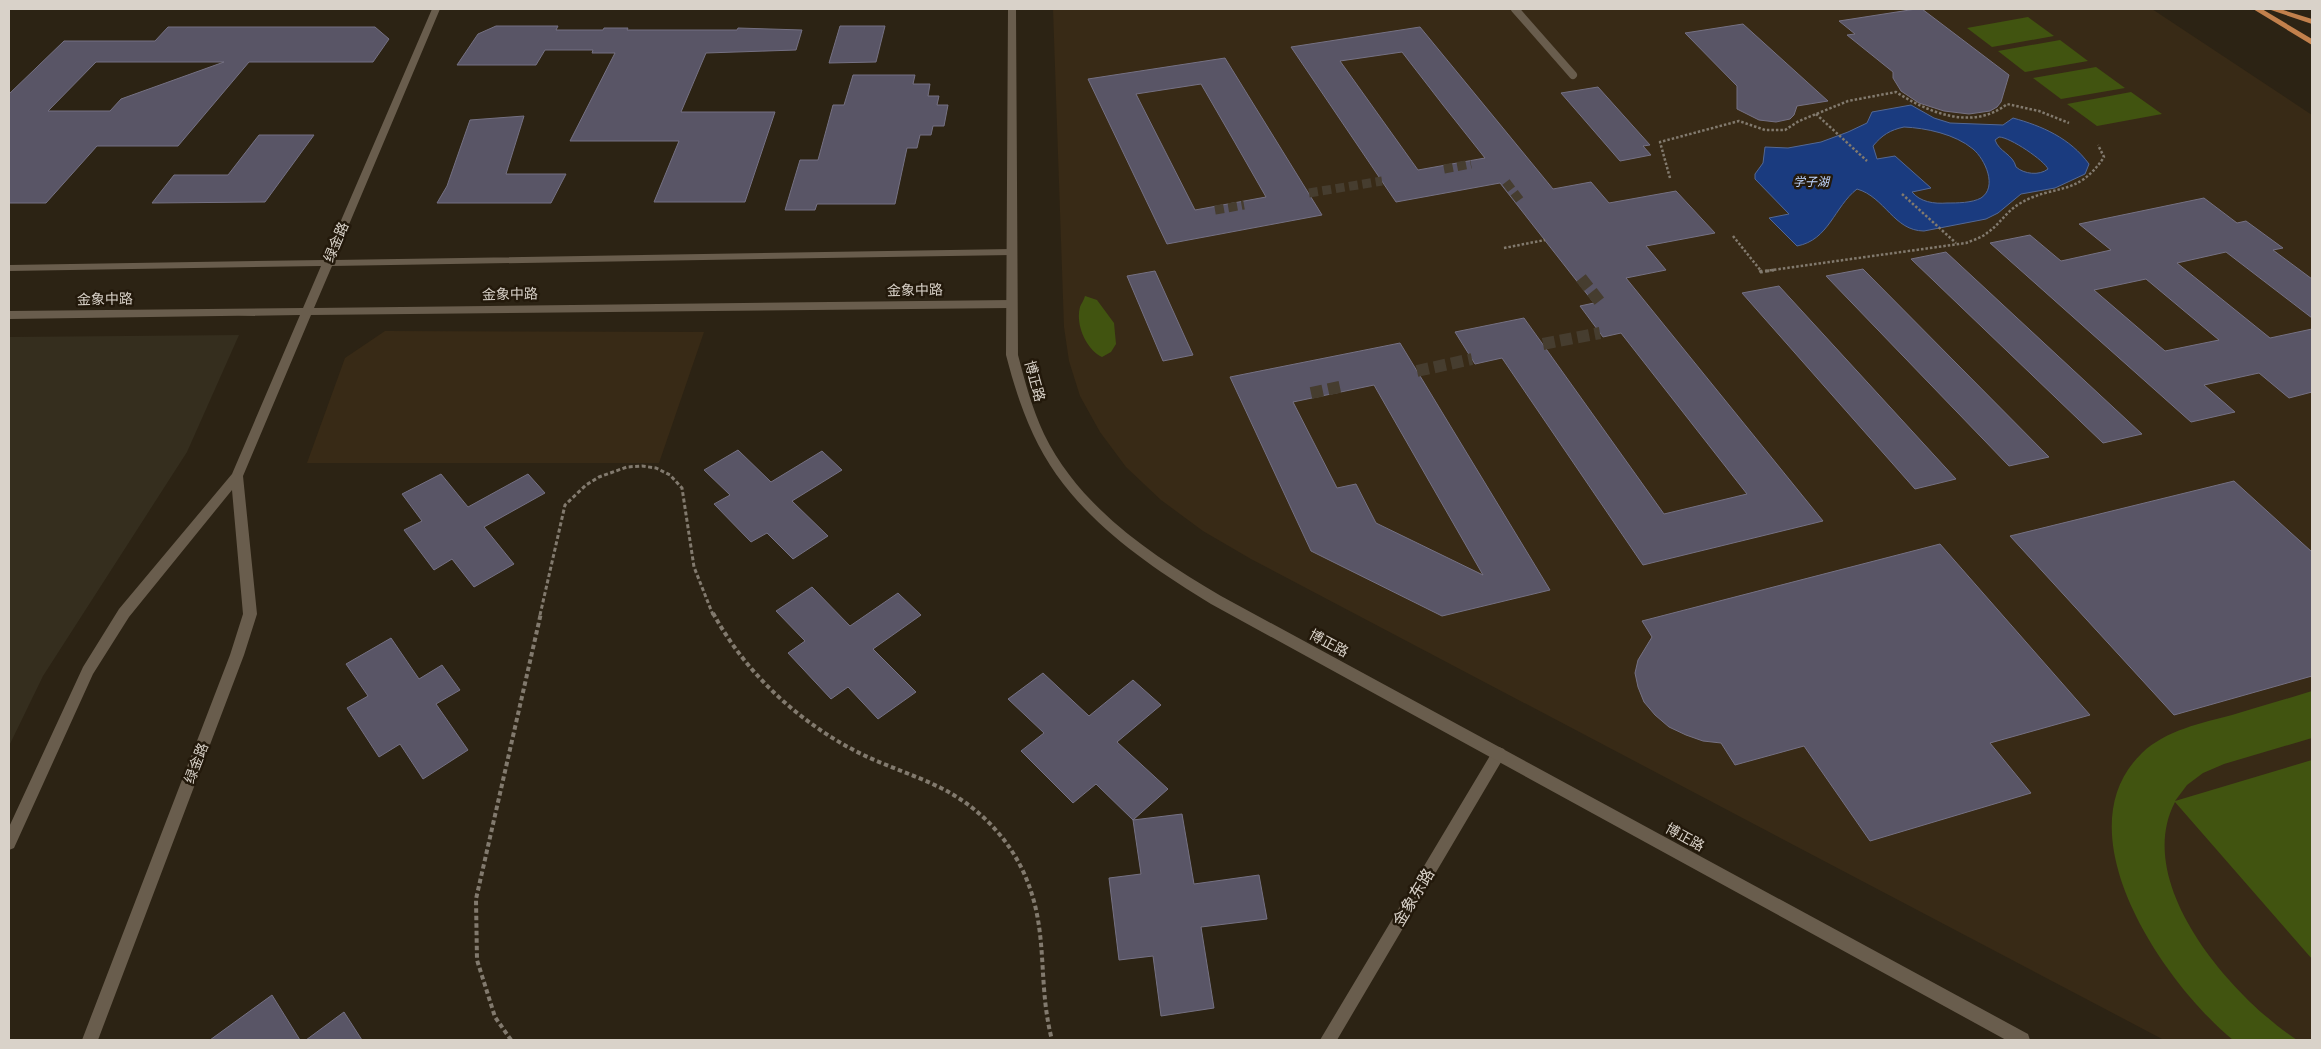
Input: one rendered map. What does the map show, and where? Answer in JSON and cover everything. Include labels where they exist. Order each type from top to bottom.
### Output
[{"type":"main road","points":[[2257,9],[2312,42]]},
{"type":"main road","points":[[2272,9],[2312,22]]},
{"type":"street","name":"绿金路","points":[[9,843],[93,663],[124,613],[237,476],[436,9]]},
{"type":"street","name":"博正路","points":[[1012,9],[1012,304],[1010,329],[1015,373],[1025,408],[1038,436],[1072,487],[1119,536],[1181,580],[2022,1040]]},
{"type":"street","points":[[9,268],[1012,252]]},
{"type":"street","name":"金象中路","points":[[9,315],[1012,304]]},
{"type":"street","name":"绿金路","points":[[90,1040],[237,655],[250,614],[237,476]]},
{"type":"street","name":"金象东路","points":[[1328,1040],[1499,753]]},
{"type":"lane","points":[[1516,10],[1573,75]]},
{"type":"path","points":[[1670,178],[1660,142],[1739,121],[1765,130],[1785,130],[1792,127],[1799,120],[1848,101],[1896,92],[1916,105],[1944,114],[1972,117],[1984,116],[2002,109],[2007,104],[2039,110],[2069,124]]},
{"type":"path","points":[[1816,114],[1867,161]]},
{"type":"path","points":[[1733,236],[1761,272],[1956,244],[1985,235],[2019,204],[2040,196],[2070,189],[2092,174],[2104,157],[2098,145]]},
{"type":"path","points":[[1902,194],[1956,244]]},
{"type":"path","points":[[1504,248],[1545,240]]},
{"type":"path","points":[[511,1040],[495,1017],[477,960],[476,899],[565,505],[577,490],[594,478],[615,470],[636,467],[656,469],[664,472],[672,476],[682,488],[689,546],[702,590],[724,634],[756,675],[797,713],[846,746],[903,774],[944,789],[980,814],[1009,846],[1030,886],[1041,932],[1042,982],[1047,1023],[1052,1040]]},
{"type":"shaded area","points":[[1053,9],[2152,9],[2312,115],[2312,1040],[2164,1040],[1251,559],[1203,531],[1161,500],[1126,467],[1100,432],[1080,396],[1069,361],[1064,327]]},
{"type":"shaded area","points":[[385,331],[704,332],[659,463],[307,463],[345,358]]},
{"type":"shaded area","points":[[239,335],[187,452],[43,676],[9,746],[9,337]]},
{"type":"green space","points":[[2028,17],[2054,36],[1992,47],[1967,28]]},
{"type":"green space","points":[[2060,40],[2088,61],[2025,72],[1998,51]]},
{"type":"green space","points":[[2096,67],[2125,88],[2061,99],[2033,78]]},
{"type":"green space","points":[[2131,92],[2162,114],[2097,126],[2067,104]]},
{"type":"green space","points":[[1085,296],[1097,300],[1114,323],[1116,344],[1111,352],[1102,357],[1087,343],[1081,329],[1079,314]]},
{"type":"green space","points":[[2312,691],[2312,738],[2224,764],[2203,773],[2187,785],[2175,801],[2312,760],[2312,959],[2175,802],[2165,834],[2167,868],[2178,902],[2196,936],[2218,967],[2244,996],[2271,1021],[2297,1040],[2233,1040],[2206,1015],[2179,983],[2153,946],[2131,906],[2117,864],[2112,824],[2119,786],[2142,753],[2162,738],[2197,724]]},
{"type":"water","name":"学子湖","points":[[1911,105],[1934,118],[1950,123],[2003,125],[2013,118],[2055,134],[2073,147],[2089,164],[2085,174],[2055,188],[2021,194],[1998,213],[1986,219],[1924,231],[1914,230],[1905,226],[1875,199],[1857,189],[1849,196],[1817,237],[1808,243],[1797,246],[1769,218],[1789,214],[1755,179],[1755,174],[1763,163],[1765,147],[1788,148],[1821,142],[1867,123],[1872,112]],"holes":[[[1904,127],[1940,133],[1958,139],[1973,149],[1982,159],[1988,173],[1989,187],[1986,193],[1977,200],[1955,203],[1932,203],[1915,195],[1912,192],[1931,188],[1895,156],[1877,159],[1873,146],[1887,134]],[[1999,137],[2011,141],[2026,150],[2048,169],[2040,173],[2027,173],[2019,169],[1997,144],[1995,140]]]},
{"type":"building","points":[[1922,9],[2009,75],[2001,102],[1997,107],[1990,111],[1969,114],[1944,111],[1919,103],[1901,91],[1893,78],[1893,72],[1847,35],[1855,34],[1839,21]]},
{"type":"building","points":[[1743,24],[1828,101],[1797,106],[1794,115],[1790,119],[1776,122],[1759,120],[1737,109],[1737,86],[1685,33]]},
{"type":"building","points":[[496,26],[558,26],[556,30],[628,28],[627,30],[737,30],[738,28],[802,30],[796,50],[706,53],[681,112],[775,112],[745,202],[654,202],[679,141],[570,141],[615,53],[592,53],[593,50],[545,50],[536,65],[457,65],[478,34]]},
{"type":"building","points":[[840,26],[885,26],[876,62],[829,63]]},
{"type":"building","points":[[168,27],[375,27],[389,39],[373,62],[249,62],[178,146],[97,146],[46,203],[9,203],[9,94],[64,41],[155,41]],"holes":[[[96,62],[224,62],[121,99],[110,111],[48,111]]]},
{"type":"building","points":[[1420,27],[1553,189],[1591,182],[1609,203],[1676,191],[1715,233],[1646,246],[1666,270],[1626,278],[1823,521],[1643,565],[1502,358],[1475,364],[1455,332],[1524,318],[1664,514],[1747,494],[1621,333],[1603,337],[1580,306],[1594,303],[1500,183],[1396,202],[1291,47]],"holes":[[[1402,52],[1485,158],[1418,170],[1340,61]]]},
{"type":"building","points":[[1225,58],[1322,215],[1167,244],[1088,79]],"holes":[[[1201,84],[1266,197],[1195,210],[1136,94]]]},
{"type":"building","points":[[853,75],[915,75],[913,84],[930,84],[928,96],[939,96],[937,105],[948,105],[944,126],[933,126],[931,135],[920,135],[917,148],[907,148],[895,204],[817,204],[815,210],[785,210],[800,160],[818,160],[833,105],[844,105]]},
{"type":"building","points":[[1598,87],[1650,145],[1643,146],[1651,155],[1620,161],[1561,93]]},
{"type":"building","points":[[524,116],[506,174],[566,174],[551,203],[437,203],[447,186],[470,120]]},
{"type":"building","points":[[259,135],[314,135],[265,202],[152,203],[174,175],[228,175]]},
{"type":"building","points":[[2204,198],[2237,223],[2246,221],[2283,248],[2273,250],[2312,279],[2312,318],[2226,252],[2177,263],[2270,338],[2312,329],[2312,392],[2289,398],[2259,373],[2204,385],[2235,412],[2191,422],[1990,243],[2030,235],[2061,261],[2111,250],[2079,224]],"holes":[[[2146,279],[2219,340],[2165,351],[2094,290]]]},
{"type":"building","points":[[1946,252],[2142,434],[2103,443],[1911,259]]},
{"type":"building","points":[[1863,269],[2049,457],[2009,466],[1826,276]]},
{"type":"building","points":[[1155,271],[1193,355],[1163,361],[1127,276]]},
{"type":"building","points":[[1779,286],[1956,479],[1915,489],[1742,293]]},
{"type":"building","points":[[1400,343],[1550,590],[1442,616],[1311,551],[1230,377]],"holes":[[[1374,385],[1483,575],[1376,523],[1356,484],[1337,488],[1293,402]]]},
{"type":"building","points":[[738,450],[771,482],[822,451],[842,470],[792,501],[828,536],[793,559],[767,533],[751,542],[714,504],[730,495],[704,470]]},
{"type":"building","points":[[441,474],[468,507],[528,474],[545,493],[484,527],[514,564],[474,587],[452,559],[434,570],[404,530],[422,521],[402,494]]},
{"type":"building","points":[[2234,481],[2312,552],[2312,676],[2174,715],[2010,536]]},
{"type":"building","points":[[1940,544],[2090,715],[1990,743],[2031,793],[1870,841],[1804,746],[1735,765],[1721,743],[1703,741],[1669,727],[1644,702],[1635,673],[1638,660],[1652,637],[1642,621]]},
{"type":"building","points":[[812,587],[850,626],[898,593],[921,615],[873,649],[916,692],[878,719],[848,687],[831,699],[788,653],[805,641],[776,611]]},
{"type":"building","points":[[391,638],[419,679],[442,665],[460,690],[436,704],[468,750],[423,779],[400,744],[379,757],[347,708],[368,696],[346,664]]},
{"type":"building","points":[[1043,673],[1089,716],[1133,680],[1161,705],[1117,742],[1168,789],[1133,820],[1096,784],[1073,803],[1021,751],[1044,733],[1008,699]]},
{"type":"building","points":[[1182,814],[1194,884],[1259,875],[1267,919],[1201,927],[1214,1008],[1161,1016],[1153,956],[1119,960],[1109,878],[1141,874],[1133,820]]},
{"type":"building","points":[[272,995],[300,1040],[210,1040]]},
{"type":"building","points":[[344,1012],[362,1040],[306,1040]]},
{"type":"tunnel","points":[[1444,169],[1471,164]]},
{"type":"tunnel","points":[[1309,193],[1382,181]]},
{"type":"tunnel","points":[[1506,182],[1522,203]]},
{"type":"tunnel","points":[[1215,210],[1244,205]]},
{"type":"tunnel","points":[[1581,278],[1600,302]]},
{"type":"tunnel","points":[[1543,344],[1600,333]]},
{"type":"tunnel","points":[[1417,371],[1472,359]]},
{"type":"tunnel","points":[[1311,393],[1344,386]]}]
